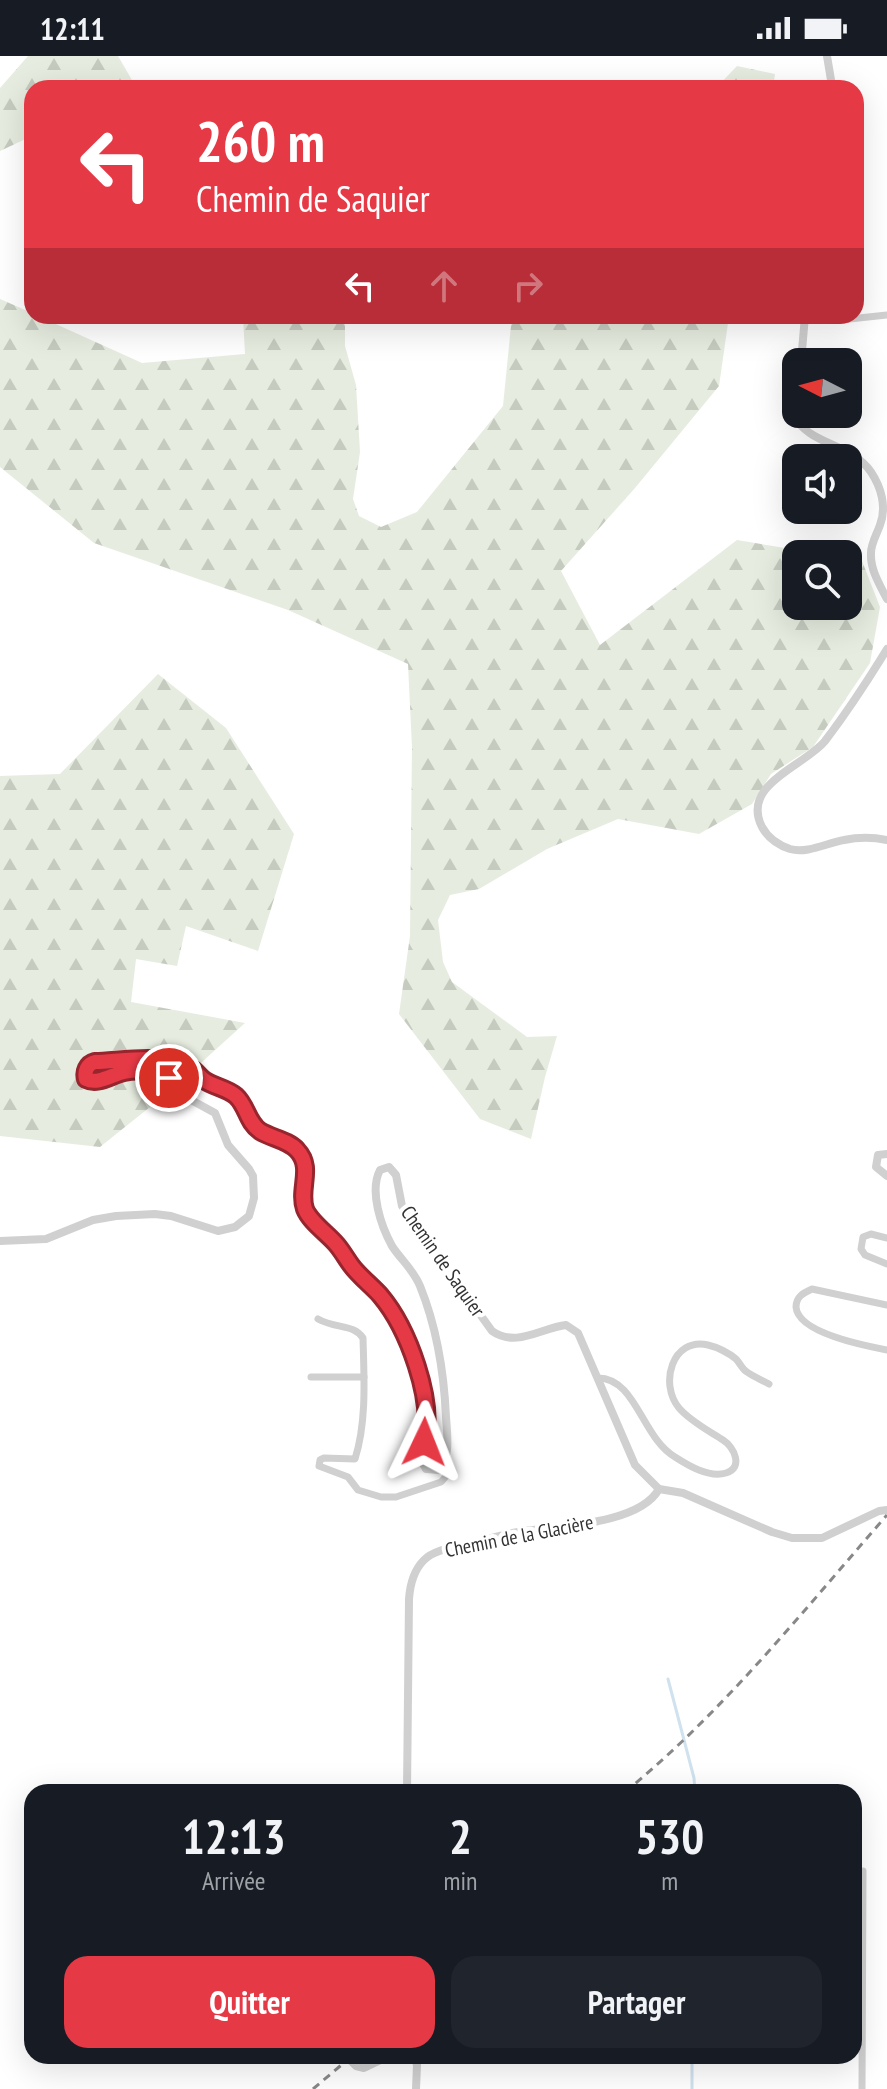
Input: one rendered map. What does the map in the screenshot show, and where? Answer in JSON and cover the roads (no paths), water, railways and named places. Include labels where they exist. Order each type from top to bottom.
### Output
[{"type":"street","points":[[827,56],[830,80]]},
{"type":"street","points":[[864,317],[887,315]]},
{"type":"street","points":[[802,348],[804,324]]},
{"type":"street","points":[[804,428],[811,436],[848,452],[867,467],[880,490],[885,507],[871,552],[874,572],[887,599]]},
{"type":"street","points":[[887,649],[820,746],[768,786],[761,795],[758,817],[769,837],[787,848],[800,851],[856,838],[887,840]]},
{"type":"street","points":[[0,1241],[46,1239],[93,1220],[140,1214],[171,1216],[218,1231],[243,1224],[252,1209],[253,1176],[228,1145],[215,1113],[193,1101],[169,1078],[159,1073],[127,1071],[93,1082],[85,1075],[89,1065],[95,1062],[153,1060],[186,1065],[202,1079],[236,1096],[254,1126],[296,1149],[303,1158],[306,1171],[305,1210],[393,1313],[419,1372],[425,1394],[427,1424],[423,1466],[432,1472],[443,1466],[448,1474],[441,1482],[396,1497],[381,1497],[358,1490],[348,1477],[319,1466],[324,1458],[355,1459],[362,1419],[364,1377],[361,1333],[353,1328],[336,1328],[318,1319]]},
{"type":"street","points":[[887,1154],[878,1155],[875,1160],[876,1167],[887,1176]]},
{"type":"street","name":"Chemin de Saquier","points":[[443,1466],[447,1444],[442,1365],[433,1327],[420,1285],[408,1263],[391,1243],[377,1204],[375,1185],[380,1170],[389,1167],[395,1171],[402,1206],[492,1331],[499,1336],[516,1338],[562,1325],[569,1326],[582,1340],[635,1465],[655,1489]]},
{"type":"street","points":[[887,1238],[871,1234],[863,1237],[861,1249],[865,1255],[887,1264]]},
{"type":"street","points":[[887,1305],[812,1289],[803,1293],[797,1301],[796,1312],[803,1321],[842,1340],[887,1350]]},
{"type":"street","points":[[598,1378],[608,1378],[623,1387],[647,1429],[671,1455],[704,1472],[720,1473],[731,1471],[734,1467],[735,1451],[678,1407],[670,1391],[669,1375],[673,1361],[681,1350],[690,1345],[710,1345],[737,1360],[744,1371],[769,1384]]},
{"type":"street","points":[[311,1377],[364,1377]]},
{"type":"street","points":[[655,1489],[683,1493],[792,1538],[822,1538],[887,1510]]},
{"type":"street","name":"Chemin de la Glacière","points":[[407,1784],[409,1599],[413,1577],[422,1561],[442,1550],[480,1541],[600,1520],[643,1506],[655,1489]]},
{"type":"street","points":[[862,1899],[863,1871]]},
{"type":"street","points":[[354,2064],[364,2068],[372,2064]]},
{"type":"street","points":[[415,2064],[416,2089]]},
{"type":"street","points":[[861,2064],[862,2089]]},
{"type":"waterway","points":[[668,1679],[694,1784]]},
{"type":"waterway","points":[[692,2064],[692,2089]]},
{"type":"railway","points":[[634,1784],[729,1694],[887,1515]]},
{"type":"railway","points":[[313,2089],[343,2064]]}]
